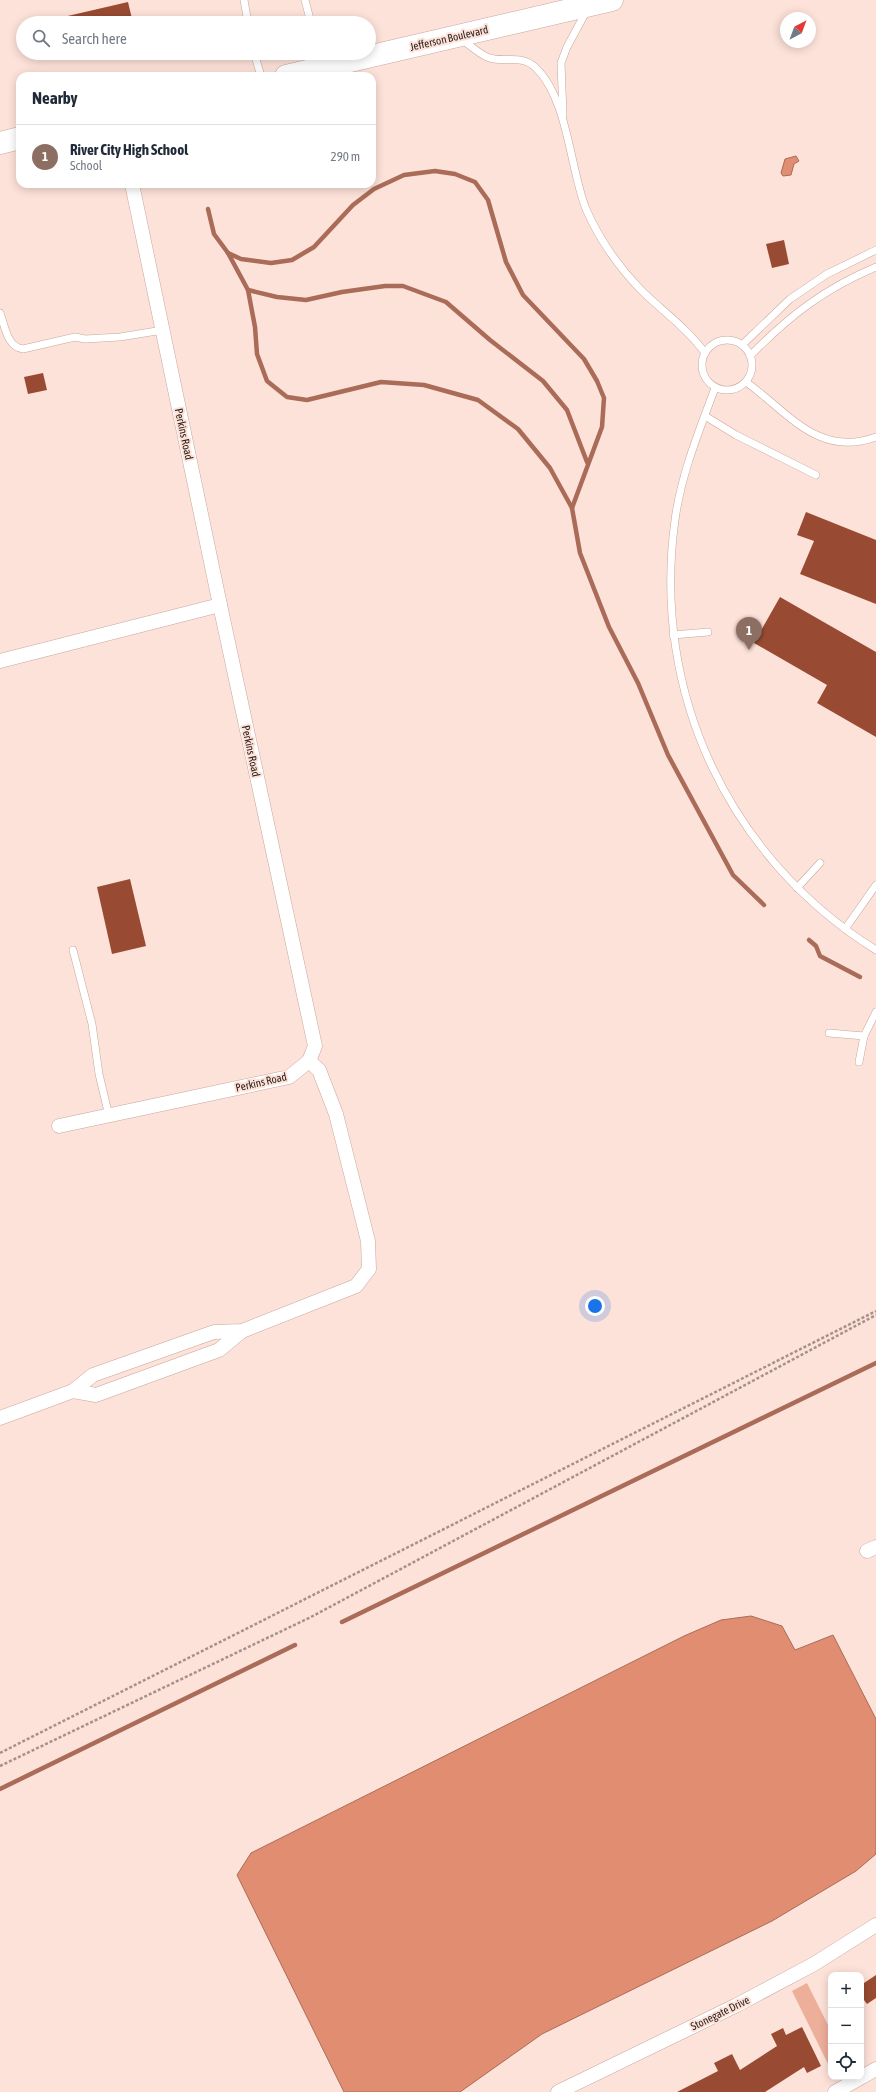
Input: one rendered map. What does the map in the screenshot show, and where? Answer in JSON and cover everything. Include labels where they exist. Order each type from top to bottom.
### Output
[{"type":"main road","name":"Jefferson Boulevard","points":[[376,50],[457,36],[612,0]]},
{"type":"main road","name":"Jefferson Boulevard","points":[[295,72],[321,60]]},
{"type":"main road","points":[[0,143],[16,139]]},
{"type":"street","name":"Perkins Road","points":[[59,1126],[290,1077],[309,1061],[315,1046],[220,605],[133,188]]},
{"type":"street","points":[[0,661],[220,605]]},
{"type":"street","points":[[73,1392],[96,1395],[219,1350],[242,1331],[356,1286],[369,1270],[368,1241],[336,1114],[319,1070],[309,1061]]},
{"type":"street","points":[[0,1418],[73,1392],[93,1375],[214,1332],[242,1331]]},
{"type":"street","name":"Stonegate Drive","points":[[558,2092],[737,2005],[814,1964],[876,1925]]},
{"type":"street","points":[[835,2092],[876,2069]]},
{"type":"lane","points":[[244,0],[247,16]]},
{"type":"lane","points":[[306,0],[309,16]]},
{"type":"lane","points":[[589,6],[567,47],[561,63],[563,119],[578,184],[586,208],[598,234],[615,261],[641,290],[692,335],[705,353]]},
{"type":"lane","points":[[457,36],[488,57],[512,58],[533,66],[546,81],[563,119]]},
{"type":"lane","points":[[256,60],[260,72]]},
{"type":"lane","points":[[742,345],[790,299],[828,274],[876,250]]},
{"type":"lane","points":[[750,356],[773,333],[821,294],[876,267]]},
{"type":"lane","points":[[0,313],[11,344],[16,348],[23,349],[75,337],[84,339],[120,337],[163,330]]},
{"type":"lane","points":[[726,340],[742,345],[750,356],[752,365],[751,374],[746,382],[731,390],[723,391],[708,383],[702,368],[705,353],[710,346],[726,340]]},
{"type":"lane","points":[[746,382],[769,398],[794,421],[817,437],[841,443],[866,441],[876,437]]},
{"type":"lane","points":[[715,388],[691,453],[675,519],[671,574],[673,635],[686,699],[697,734],[714,773],[745,826],[776,866],[797,888],[845,929],[876,950]]},
{"type":"lane","points":[[704,416],[736,435],[816,475]]},
{"type":"lane","points":[[673,635],[708,632]]},
{"type":"lane","points":[[797,888],[820,863]]},
{"type":"lane","points":[[845,929],[876,885]]},
{"type":"lane","points":[[73,950],[92,1024],[98,1074],[108,1116]]},
{"type":"lane","points":[[858,1062],[864,1036],[876,1012]]},
{"type":"lane","points":[[828,1034],[864,1036]]},
{"type":"path","points":[[0,1753],[876,1311]]},
{"type":"path","points":[[0,1766],[311,1617],[876,1315]]},
{"type":"shaded area","points":[[796,156],[799,161],[794,164],[791,175],[783,176],[781,173],[785,159]]},
{"type":"shaded area","points":[[751,1616],[782,1626],[795,1650],[833,1635],[876,1719],[876,1854],[856,1871],[772,1921],[542,2034],[460,2092],[344,2092],[237,1875],[251,1853],[684,1636],[721,1620]]},
{"type":"shaded area","points":[[807,1983],[828,2025],[828,2064],[792,1991]]},
{"type":"building","points":[[128,2],[131,16],[68,16]]},
{"type":"building","points":[[784,240],[789,264],[772,268],[766,244]]},
{"type":"building","points":[[43,373],[47,390],[28,394],[24,377]]},
{"type":"building","points":[[806,512],[876,540],[876,604],[800,574],[814,541],[797,535]]},
{"type":"building","points":[[780,597],[876,652],[876,737],[817,703],[827,685],[754,643]]},
{"type":"building","points":[[130,879],[146,946],[112,954],[97,887]]},
{"type":"building","points":[[876,1975],[876,1998],[867,2004],[864,2000],[864,1983]]},
{"type":"building","points":[[802,2027],[821,2066],[807,2073],[804,2067],[765,2092],[677,2092],[718,2071],[714,2063],[732,2054],[740,2070],[777,2046],[771,2034],[783,2028],[786,2035]]},
{"type":"waterway","points":[[228,253],[241,259],[271,263],[292,260],[314,247],[353,205],[374,189],[404,175],[435,171],[455,174],[475,182],[488,200],[506,262],[523,295],[584,359],[597,381],[604,398],[602,427],[572,508]]},
{"type":"waterway","points":[[208,209],[214,234],[228,253],[248,290],[255,327],[257,354],[267,381],[287,397],[307,400],[381,382],[424,385],[478,400],[518,429],[550,468],[572,508],[580,553],[609,627],[638,683],[668,755],[733,875],[764,905]]},
{"type":"waterway","points":[[248,290],[277,297],[306,300],[342,292],[385,286],[403,286],[446,302],[490,340],[543,381],[567,410],[587,462]]},
{"type":"waterway","points":[[809,940],[816,946],[820,956],[860,977]]},
{"type":"waterway","points":[[342,1622],[876,1363]]},
{"type":"waterway","points":[[0,1789],[295,1645]]},
{"type":"place","name":"River City High School","points":[[749,650]]}]
